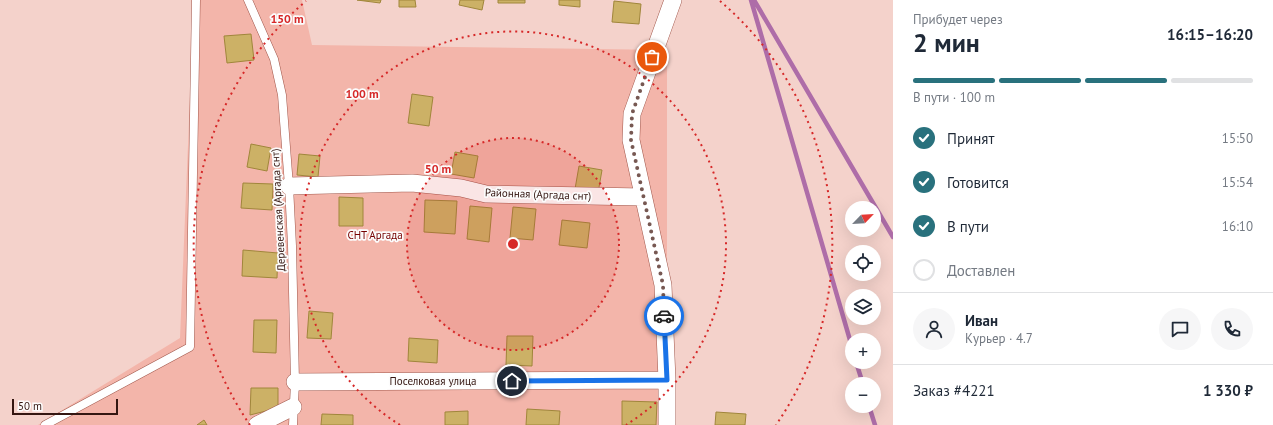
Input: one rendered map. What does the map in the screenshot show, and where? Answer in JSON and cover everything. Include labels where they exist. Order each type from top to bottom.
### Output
[{"type":"street","points":[[667,425],[667,380],[663,285],[631,140],[632,114],[673,0]]},
{"type":"street","name":"Районная (Аргада снт)","points":[[289,186],[412,183],[461,188],[486,194],[643,197]]},
{"type":"street","name":"Поселковая улица","points":[[294,382],[667,380]]},
{"type":"street","points":[[257,425],[293,407]]},
{"type":"lane","points":[[45,425],[190,347],[196,0]]},
{"type":"lane","name":"Деревенская (Аргада снт)","points":[[248,0],[274,59],[282,95],[292,246],[294,382],[293,425]]},
{"type":"green space","name":"СНТ Аргада","points":[[194,0],[302,0],[312,45],[667,50],[667,425],[38,425],[180,338]]},
{"type":"building","points":[[357,0],[381,0],[380,3]]},
{"type":"building","points":[[399,0],[415,0],[416,7],[399,7]]},
{"type":"building","points":[[460,0],[484,0],[482,10],[459,5]]},
{"type":"building","points":[[498,0],[525,0],[525,3],[498,3]]},
{"type":"building","points":[[559,0],[580,0],[580,7],[559,5]]},
{"type":"building","points":[[614,1],[641,4],[639,24],[612,22]]},
{"type":"building","points":[[251,34],[254,60],[227,63],[224,36]]},
{"type":"building","points":[[412,94],[433,97],[429,126],[408,123]]},
{"type":"building","points":[[251,144],[271,148],[267,171],[247,167]]},
{"type":"building","points":[[455,152],[478,156],[474,178],[451,174]]},
{"type":"building","points":[[299,154],[320,156],[318,177],[297,175]]},
{"type":"building","points":[[579,166],[602,170],[598,193],[575,189]]},
{"type":"building","points":[[243,183],[273,184],[272,210],[241,208]]},
{"type":"building","points":[[339,197],[363,198],[363,226],[339,226]]},
{"type":"building","points":[[425,200],[457,201],[455,234],[424,232]]},
{"type":"building","points":[[470,206],[492,208],[489,242],[467,239]]},
{"type":"building","points":[[513,207],[536,209],[533,240],[510,238]]},
{"type":"building","points":[[562,220],[590,223],[587,248],[559,245]]},
{"type":"building","points":[[243,250],[278,253],[277,278],[242,276]]},
{"type":"building","points":[[309,311],[333,313],[331,339],[307,338]]},
{"type":"building","points":[[254,320],[277,320],[276,353],[253,352]]},
{"type":"building","points":[[507,336],[533,336],[532,366],[506,365]]},
{"type":"building","points":[[409,338],[438,340],[437,363],[408,361]]},
{"type":"building","points":[[251,388],[278,388],[278,408],[250,415]]},
{"type":"building","points":[[622,401],[657,402],[656,425],[622,425]]},
{"type":"building","points":[[527,409],[560,411],[559,425],[526,425]]},
{"type":"building","points":[[468,411],[468,425],[445,425],[445,412]]},
{"type":"building","points":[[716,412],[746,414],[745,425],[715,425]]},
{"type":"building","points":[[322,414],[353,415],[353,425],[321,425]]},
{"type":"building","points":[[204,420],[207,425],[197,425]]},
{"type":"waterway","points":[[751,0],[848,333]]},
{"type":"waterway","points":[[754,0],[893,237]]},
{"type":"waterway","points":[[858,369],[861,377]]},
{"type":"waterway","points":[[871,413],[875,425]]},
{"type":"way so far","points":[[652,57],[632,114],[631,140],[663,285],[664,316]]},
{"type":"route","points":[[512,381],[667,380],[664,316]]}]
